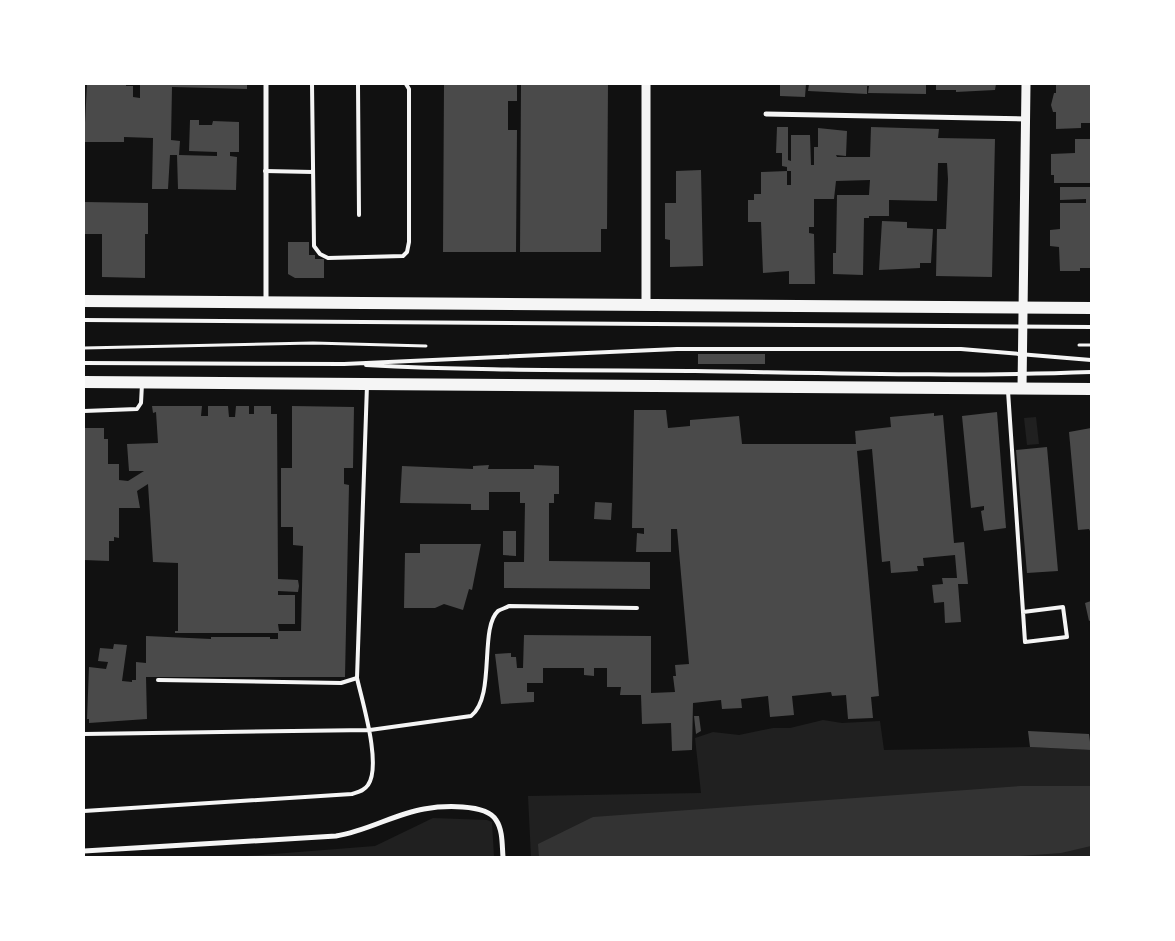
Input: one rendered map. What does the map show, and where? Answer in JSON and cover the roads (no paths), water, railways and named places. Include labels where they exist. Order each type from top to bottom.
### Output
[{"type":"main road","points":[[84,301],[1091,308]]},
{"type":"main road","points":[[84,382],[1091,389]]},
{"type":"street","points":[[266,84],[266,303]]},
{"type":"street","points":[[646,84],[646,305]]},
{"type":"street","points":[[1022,389],[1026,84]]},
{"type":"street","points":[[766,114],[1026,119]]},
{"type":"street","points":[[84,851],[336,836],[358,832],[423,809],[456,807],[483,810],[495,818],[500,833],[503,857]]},
{"type":"lane","points":[[312,84],[314,246],[320,254],[328,258],[402,256],[407,252],[410,242],[409,88],[406,84]]},
{"type":"lane","points":[[358,84],[359,215]]},
{"type":"lane","points":[[265,171],[313,172]]},
{"type":"lane","points":[[85,320],[1091,327]]},
{"type":"lane","points":[[84,363],[344,364],[677,349],[961,349],[1091,360]]},
{"type":"lane","points":[[344,364],[463,371],[606,370],[960,375],[1091,372]]},
{"type":"lane","points":[[84,411],[137,409],[141,403],[142,382]]},
{"type":"lane","points":[[84,812],[352,794],[362,791],[372,778],[370,730],[357,678],[367,385]]},
{"type":"lane","points":[[1008,389],[1025,642],[1067,637],[1064,607],[1023,612]]},
{"type":"lane","points":[[84,734],[370,730],[471,716],[476,712],[483,696],[494,618],[499,611],[509,606],[637,608]]},
{"type":"lane","points":[[158,680],[341,683],[357,678]]}]
